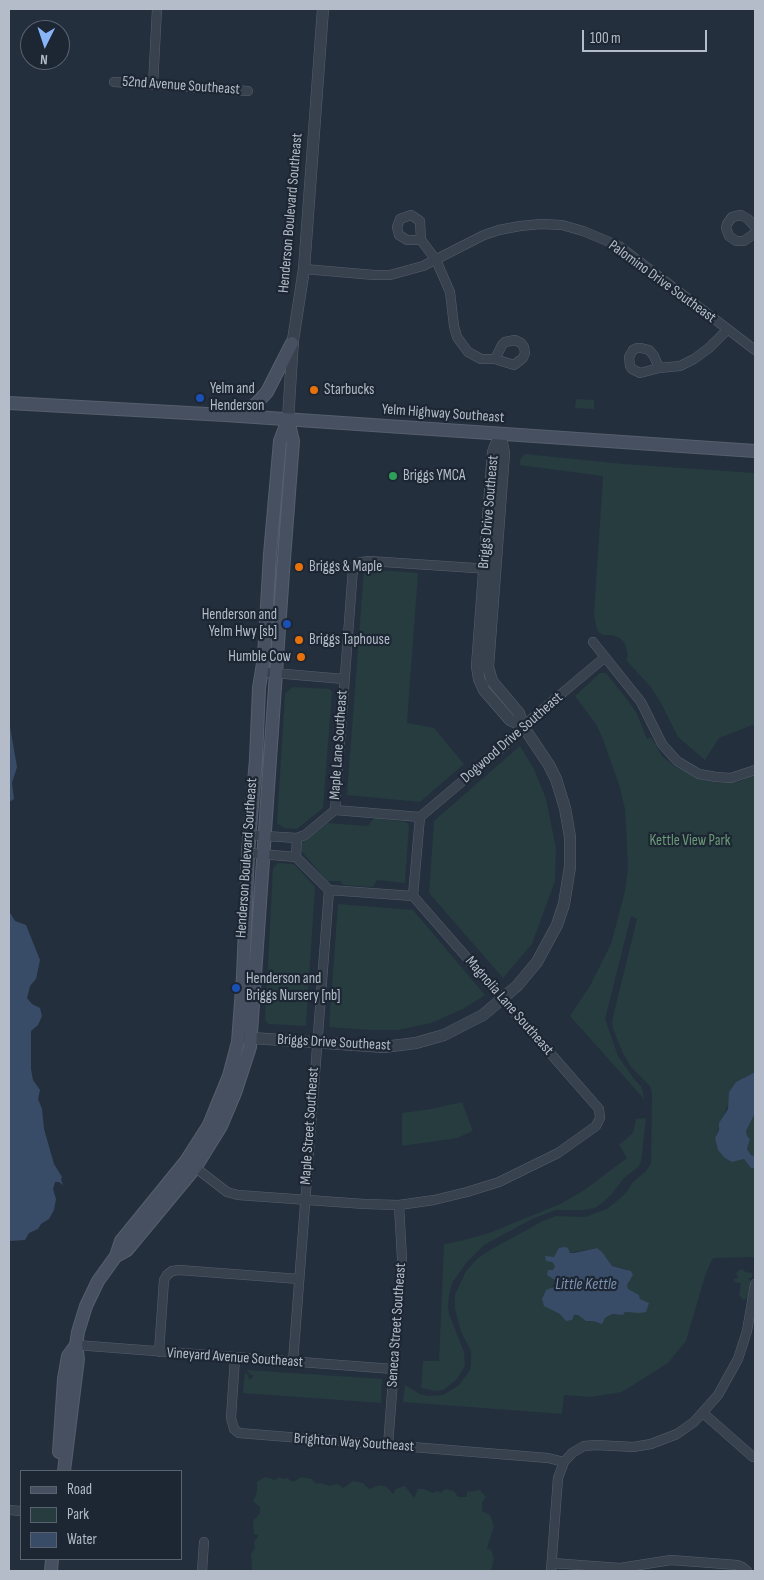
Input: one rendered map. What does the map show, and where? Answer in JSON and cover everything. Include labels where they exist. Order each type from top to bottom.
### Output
[{"type":"main road","points":[[225,415],[255,405],[266,392],[292,342]]},
{"type":"main road","name":"Yelm Highway Southeast","points":[[9,403],[225,415],[755,451]]},
{"type":"main road","name":"Henderson Boulevard Southeast","points":[[191,1164],[223,1093],[239,1035],[249,835],[264,656],[270,554],[280,441],[288,420]]},
{"type":"main road","name":"Henderson Boulevard Southeast","points":[[64,1470],[78,1359],[76,1345],[86,1306],[98,1281],[116,1256],[121,1241],[191,1164],[221,1126],[235,1094],[252,1038],[264,836],[294,441],[288,420]]},
{"type":"main road","name":"Henderson Boulevard Southeast","points":[[58,1470],[64,1379],[68,1356],[76,1345]]},
{"type":"street","points":[[153,85],[158,9]]},
{"type":"street","name":"Henderson Boulevard Southeast","points":[[288,420],[292,342],[304,269],[323,9]]},
{"type":"street","name":"52nd Avenue Southeast","points":[[114,82],[248,91]]},
{"type":"street","points":[[755,226],[748,219],[741,216],[732,217],[726,228],[729,236],[736,241],[744,241],[755,233]]},
{"type":"street","name":"Palomino Drive Southeast","points":[[304,269],[390,275],[406,272],[436,260],[484,235],[499,230],[540,224],[569,227],[583,230],[619,246],[755,350]]},
{"type":"street","points":[[421,240],[436,260],[450,292],[457,337],[468,352],[476,357],[489,360],[495,359]]},
{"type":"street","points":[[659,368],[680,366],[694,360],[727,330]]},
{"type":"street","name":"Briggs Drive Southeast","points":[[239,1035],[252,1038],[375,1047],[416,1043],[456,1030],[483,1015],[503,1000],[527,976],[557,925],[564,904],[570,867],[568,823],[561,794],[549,765],[523,726],[519,713],[490,677],[488,667],[490,569],[504,453],[500,434]]},
{"type":"street","name":"Maple Lane Southeast","points":[[335,810],[352,572],[356,564],[369,561],[490,569]]},
{"type":"street","points":[[593,642],[641,702],[662,744],[677,761],[698,774],[716,778],[731,778],[755,770]]},
{"type":"street","name":"Dogwood Drive Southeast","points":[[420,816],[426,813],[510,740],[523,726],[604,658]]},
{"type":"street","name":"Maple Lane Southeast","points":[[262,672],[344,679]]},
{"type":"street","points":[[248,853],[296,856],[329,890],[413,896],[420,816],[335,810],[305,835],[297,838],[249,835]]},
{"type":"street","points":[[296,856],[297,838]]},
{"type":"street","name":"Maple Street Southeast","points":[[293,1362],[329,890]]},
{"type":"street","name":"Magnolia Lane Southeast","points":[[399,1204],[450,1196],[499,1182],[558,1153],[596,1126],[600,1118],[599,1109],[413,896]]},
{"type":"street","points":[[191,1164],[228,1192],[238,1195],[364,1204],[399,1204]]},
{"type":"street","name":"Seneca Street Southeast","points":[[388,1446],[402,1253],[399,1204]]},
{"type":"street","points":[[159,1352],[164,1280],[172,1271],[299,1279]]},
{"type":"street","points":[[747,1571],[737,1565],[671,1560],[620,1568],[551,1567],[558,1478],[564,1462],[578,1449],[590,1445],[633,1447],[660,1442],[685,1429],[703,1413],[725,1383],[738,1359],[749,1324],[755,1284]]},
{"type":"street","name":"Vineyard Avenue Southeast","points":[[76,1345],[393,1369]]},
{"type":"street","name":"Brighton Way Southeast","points":[[236,1358],[231,1418],[234,1429],[239,1433],[548,1458],[564,1462]]},
{"type":"street","points":[[703,1413],[753,1457]]},
{"type":"street","points":[[202,1571],[204,1542]]},
{"type":"green space","points":[[576,399],[594,400],[594,409],[575,408]]},
{"type":"green space","points":[[525,454],[624,464],[755,473],[755,724],[719,738],[705,760],[678,737],[650,686],[626,660],[628,655],[625,643],[620,638],[603,635],[598,632],[594,615],[603,476],[519,465],[521,458]]},
{"type":"green space","points":[[364,569],[418,573],[407,723],[434,728],[464,764],[420,802],[347,795]]},
{"type":"green space","name":"Kettle View Park","points":[[600,673],[606,673],[637,714],[647,739],[651,737],[662,756],[674,766],[702,780],[719,783],[738,782],[755,775],[755,1072],[743,1078],[729,1102],[715,1138],[732,1162],[744,1159],[751,1168],[755,1168],[755,1257],[713,1258],[706,1273],[686,1341],[668,1363],[622,1392],[591,1397],[564,1395],[562,1414],[403,1402],[405,1385],[420,1394],[428,1396],[443,1395],[459,1385],[470,1370],[471,1351],[461,1331],[455,1309],[455,1295],[466,1271],[477,1259],[543,1221],[556,1216],[585,1217],[607,1209],[625,1194],[633,1182],[646,1171],[651,1163],[652,1094],[650,1086],[631,1067],[613,1029],[612,1021],[637,919],[631,916],[605,1019],[618,1056],[641,1086],[645,1100],[570,1016],[591,984],[611,944],[625,891],[628,867],[625,809],[620,788],[596,724],[575,696]],"holes":[[[597,1248],[612,1266],[626,1269],[633,1275],[627,1285],[628,1290],[639,1295],[640,1299],[631,1312],[625,1312],[623,1315],[611,1314],[598,1323],[578,1315],[564,1318],[561,1314],[545,1306],[555,1280],[553,1271],[555,1266],[552,1262],[557,1255]]]},
{"type":"green space","points":[[292,687],[330,689],[332,692],[323,808],[297,829],[284,828],[277,823],[285,694]]},
{"type":"green space","points":[[520,746],[534,769],[546,799],[556,848],[555,881],[532,944],[503,978],[429,893],[434,821]]},
{"type":"green space","points":[[374,818],[406,822],[409,825],[405,883],[377,880],[373,887],[343,885],[340,881],[327,881],[302,852],[302,843],[328,823],[368,826]]},
{"type":"green space","points":[[278,863],[295,865],[315,887],[306,1026],[269,1024],[265,1020],[273,868]]},
{"type":"green space","points":[[338,904],[413,910],[485,995],[463,1009],[431,1023],[398,1030],[329,1027]]},
{"type":"green space","points":[[462,1102],[473,1131],[457,1138],[402,1146],[402,1113]]},
{"type":"green space","points":[[755,1113],[755,1157],[747,1149],[750,1139],[746,1136],[746,1131]]},
{"type":"green space","points":[[646,1118],[641,1162],[602,1203],[595,1208],[556,1210],[534,1218],[484,1245],[467,1262],[452,1283],[448,1305],[449,1314],[464,1352],[465,1366],[456,1380],[443,1390],[436,1391],[421,1388],[423,1361],[439,1361],[444,1244],[489,1233],[558,1205],[583,1191],[627,1158],[619,1145],[633,1133],[636,1119]]},
{"type":"green space","points":[[741,1269],[752,1273],[752,1277],[748,1279],[752,1282],[751,1288],[748,1297],[744,1300],[739,1295],[741,1283],[734,1282],[734,1279],[738,1278],[736,1273]]},
{"type":"green space","points":[[247,1370],[382,1379],[381,1403],[243,1393],[245,1373],[248,1375],[249,1380],[254,1376]]},
{"type":"green space","points":[[265,1477],[275,1480],[279,1477],[287,1478],[293,1482],[301,1477],[312,1479],[316,1484],[320,1483],[330,1486],[338,1484],[343,1488],[353,1481],[363,1483],[369,1489],[379,1485],[387,1487],[393,1494],[396,1489],[405,1486],[414,1498],[418,1489],[441,1493],[445,1489],[454,1491],[458,1497],[467,1497],[467,1492],[480,1490],[486,1497],[482,1502],[482,1511],[490,1515],[494,1526],[487,1548],[491,1550],[494,1558],[491,1571],[252,1571],[251,1554],[255,1548],[254,1542],[259,1535],[254,1534],[253,1521],[260,1513],[260,1507],[253,1501],[257,1492],[257,1482]]},
{"type":"water","points":[[9,721],[17,767],[12,783],[14,799],[9,802]]},
{"type":"water","points":[[9,903],[10,913],[15,921],[26,925],[40,960],[36,979],[30,986],[27,998],[32,1004],[40,1008],[42,1016],[38,1025],[31,1031],[31,1069],[33,1080],[40,1090],[38,1099],[42,1109],[44,1129],[54,1164],[62,1177],[63,1185],[55,1182],[53,1189],[56,1199],[54,1210],[49,1219],[41,1224],[38,1229],[29,1233],[25,1240],[9,1241]]},
{"type":"water","points":[[755,1072],[755,1113],[746,1131],[750,1139],[747,1149],[755,1157],[755,1168],[751,1168],[744,1159],[732,1162],[725,1158],[718,1150],[715,1138],[719,1130],[719,1123],[728,1109],[729,1092],[736,1082]]},
{"type":"water","name":"Little Kettle","points":[[559,1248],[568,1248],[570,1253],[597,1248],[612,1266],[631,1271],[633,1275],[627,1285],[628,1289],[639,1295],[640,1299],[649,1303],[646,1312],[625,1312],[623,1315],[612,1314],[605,1318],[602,1324],[586,1321],[578,1315],[574,1315],[572,1320],[566,1321],[560,1314],[544,1306],[542,1299],[546,1290],[554,1287],[555,1280],[547,1275],[548,1270],[553,1270],[555,1266],[552,1262],[546,1261],[545,1256],[554,1257]]},
{"type":"place","name":"Starbucks","points":[[314,390]]},
{"type":"place","name":"Yelm and Henderson","points":[[200,398]]},
{"type":"place","name":"Briggs YMCA","points":[[393,476]]},
{"type":"place","name":"Briggs & Maple","points":[[299,567]]},
{"type":"place","name":"Henderson and Yelm Hwy [sb]","points":[[287,624]]},
{"type":"place","name":"Briggs Taphouse","points":[[299,640]]},
{"type":"place","name":"Humble Cow","points":[[301,657]]},
{"type":"place","name":"Henderson and Briggs Nursery [nb]","points":[[236,988]]}]
